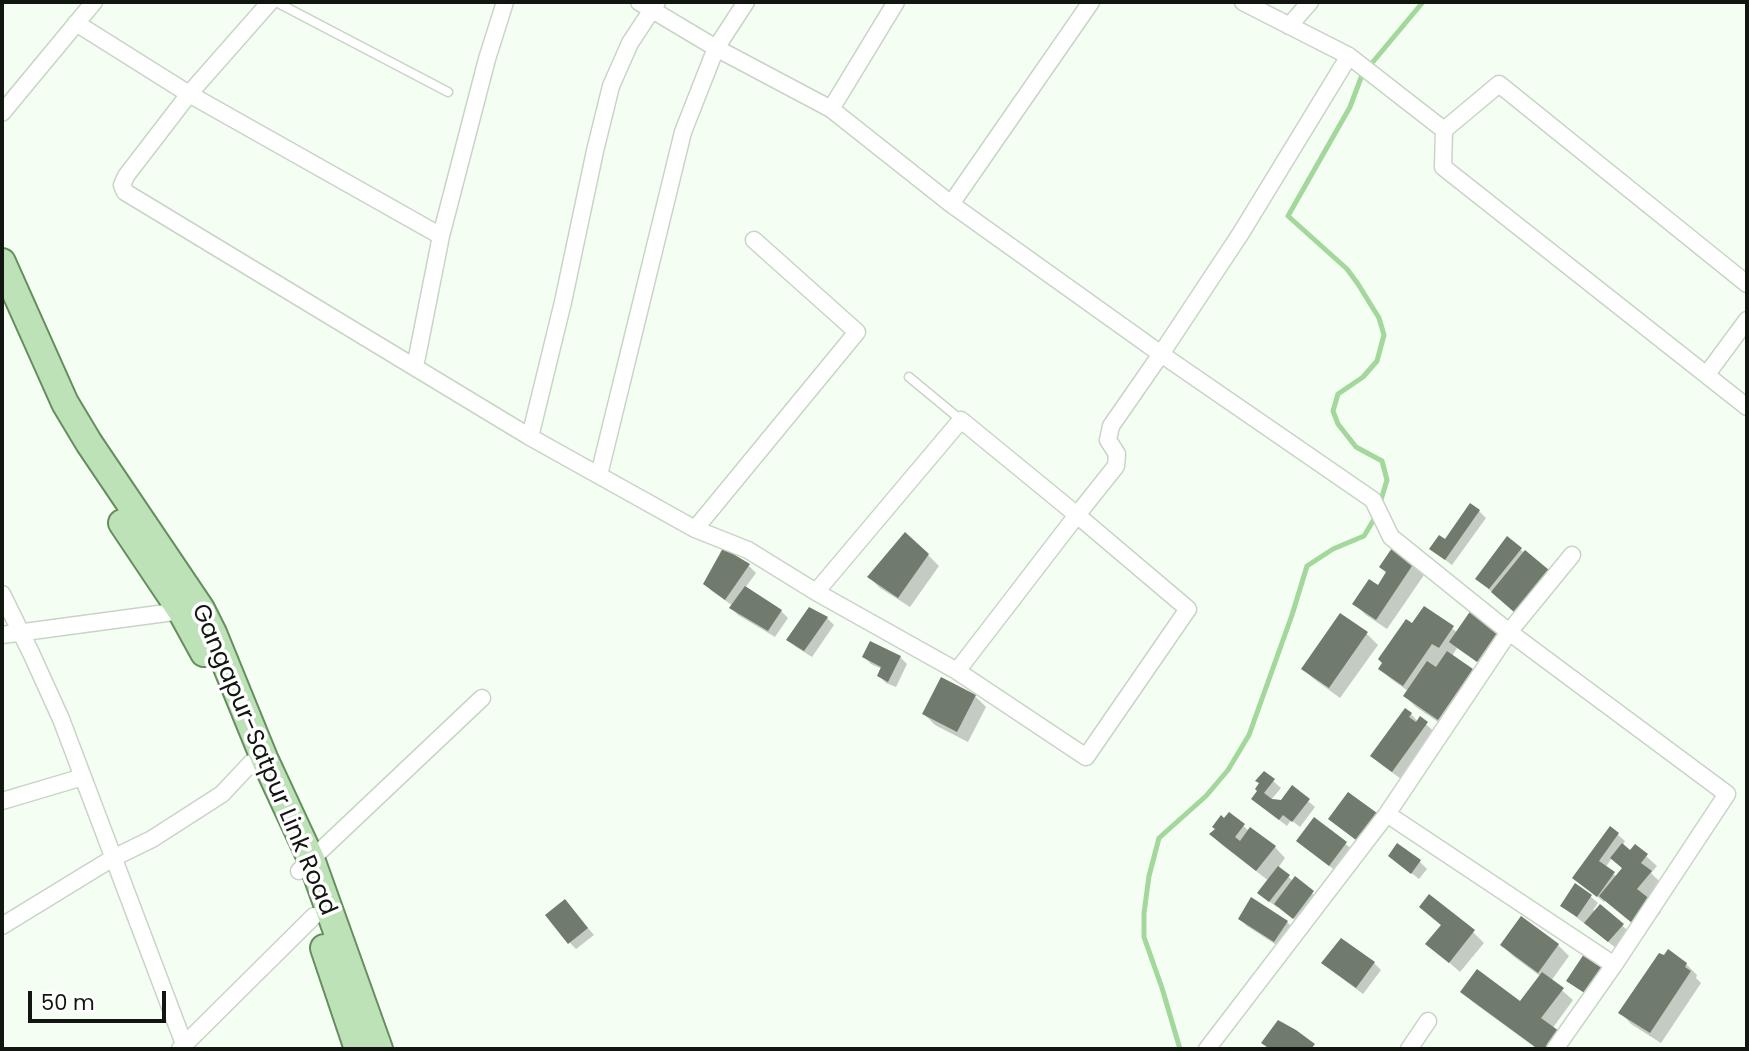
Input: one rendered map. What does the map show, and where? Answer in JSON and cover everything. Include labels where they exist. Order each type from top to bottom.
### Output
[{"type":"main road","name":"Gangapur-Satpur Link Road","points":[[2,262],[65,403],[201,609],[214,633],[258,761]]},
{"type":"main road","name":"Gangapur-Satpur Link Road","points":[[2,305],[30,368],[68,440],[198,641],[258,761],[305,865],[379,1049]]},
{"type":"main road","name":"Gangapur-Satpur Link Road","points":[[305,865],[314,916],[358,1049]]},
{"type":"street","points":[[270,2],[189,94],[126,176],[122,185],[125,192],[530,437],[695,529],[748,550],[816,592],[957,671],[1086,757],[1188,609],[961,420],[816,592]]},
{"type":"street","points":[[415,367],[441,236],[487,59],[505,2]]},
{"type":"street","points":[[599,475],[683,132],[716,48],[746,2]]},
{"type":"street","points":[[831,109],[896,2]]},
{"type":"street","points":[[951,204],[1091,2]]},
{"type":"street","points":[[1243,2],[1361,65],[1444,131]]},
{"type":"street","points":[[1289,26],[1310,2]]},
{"type":"street","points":[[530,437],[611,86],[649,4],[716,48],[831,109],[951,204],[1161,354],[1373,500],[1391,537],[1509,632],[1727,794],[1555,1049]]},
{"type":"street","points":[[2,113],[83,9],[189,94],[441,236]]},
{"type":"street","points":[[957,671],[1116,466],[1117,454],[1108,440],[1111,426],[1241,233],[1361,65]]},
{"type":"street","points":[[1747,284],[1499,84],[1444,131],[1443,167],[1747,407]]},
{"type":"street","points":[[695,529],[857,332],[754,240]]},
{"type":"street","points":[[1707,374],[1747,320]]},
{"type":"street","points":[[1207,1049],[1387,814],[1509,632],[1572,555]]},
{"type":"street","points":[[2,594],[61,719],[182,1047],[314,916]]},
{"type":"street","points":[[2,635],[181,611]]},
{"type":"street","points":[[305,865],[482,698]]},
{"type":"street","points":[[2,926],[113,858],[152,839],[222,794],[258,761]]},
{"type":"street","points":[[2,801],[83,777]]},
{"type":"street","points":[[1387,814],[1614,965]]},
{"type":"street","points":[[1409,1049],[1428,1021]]},
{"type":"lane","points":[[276,2],[448,92]]},
{"type":"lane","points":[[909,377],[961,420]]},
{"type":"building","points":[[1470,503],[1480,510],[1445,560],[1429,549],[1439,535],[1445,539]]},
{"type":"building","points":[[905,532],[929,554],[898,598],[867,577]]},
{"type":"building","points":[[1507,536],[1522,548],[1489,589],[1475,579]]},
{"type":"building","points":[[723,548],[750,564],[725,600],[703,584]]},
{"type":"building","points":[[1392,548],[1414,563],[1376,620],[1352,604],[1369,579],[1378,585],[1386,572],[1379,567]]},
{"type":"building","points":[[1525,550],[1549,570],[1514,612],[1491,592]]},
{"type":"building","points":[[745,586],[782,610],[768,631],[729,608]]},
{"type":"building","points":[[1424,606],[1454,626],[1439,648],[1432,644],[1403,686],[1378,669],[1382,663],[1378,659],[1406,619],[1412,623]]},
{"type":"building","points":[[809,607],[828,617],[804,651],[786,640]]},
{"type":"building","points":[[1471,610],[1499,630],[1477,662],[1449,642]]},
{"type":"building","points":[[1340,613],[1368,632],[1329,688],[1301,669]]},
{"type":"building","points":[[870,641],[901,656],[888,682],[877,676],[881,667],[862,657]]},
{"type":"building","points":[[1447,651],[1473,669],[1438,720],[1403,696],[1427,661],[1436,667]]},
{"type":"building","points":[[941,677],[976,695],[957,732],[922,714]]},
{"type":"building","points":[[1405,708],[1412,713],[1409,717],[1416,722],[1420,716],[1428,722],[1392,772],[1370,756]]},
{"type":"building","points":[[1264,771],[1275,779],[1264,793],[1272,799],[1281,800],[1292,785],[1310,799],[1292,822],[1283,815],[1279,820],[1251,799],[1259,783],[1255,781]]},
{"type":"building","points":[[1348,792],[1377,813],[1356,840],[1328,819]]},
{"type":"building","points":[[1229,812],[1245,824],[1235,837],[1240,841],[1250,827],[1276,846],[1256,871],[1209,834],[1215,829],[1212,827],[1221,815],[1224,818]]},
{"type":"building","points":[[1314,817],[1347,842],[1329,866],[1296,841]]},
{"type":"building","points":[[1610,826],[1619,833],[1599,861],[1615,872],[1597,897],[1572,878]]},
{"type":"building","points":[[1397,843],[1421,860],[1411,874],[1388,856]]},
{"type":"building","points":[[1622,843],[1630,850],[1635,844],[1648,854],[1641,863],[1652,871],[1637,889],[1651,900],[1632,923],[1599,896],[1622,868],[1610,858]]},
{"type":"building","points":[[1278,866],[1290,875],[1269,902],[1257,893]]},
{"type":"building","points":[[1295,876],[1314,891],[1293,919],[1274,904]]},
{"type":"building","points":[[1575,883],[1592,895],[1577,917],[1560,906]]},
{"type":"building","points":[[1429,894],[1475,930],[1449,963],[1425,944],[1441,925],[1419,907]]},
{"type":"building","points":[[1251,897],[1288,921],[1274,942],[1238,919]]},
{"type":"building","points":[[565,899],[588,928],[568,944],[545,915]]},
{"type":"building","points":[[1600,904],[1624,924],[1608,942],[1584,923]]},
{"type":"building","points":[[1521,916],[1559,944],[1538,973],[1500,945]]},
{"type":"building","points":[[1341,938],[1375,962],[1356,988],[1321,963]]},
{"type":"building","points":[[1668,949],[1687,963],[1685,967],[1691,971],[1650,1033],[1618,1013],[1659,953],[1664,955]]},
{"type":"building","points":[[1586,951],[1599,960],[1597,964],[1604,969],[1586,994],[1566,981]]},
{"type":"building","points":[[1477,969],[1520,1001],[1542,972],[1564,988],[1541,1018],[1559,1031],[1546,1049],[1538,1049],[1460,992]]},
{"type":"building","points":[[1278,1020],[1315,1044],[1311,1049],[1270,1049],[1261,1043]]},
{"type":"waterway","points":[[1380,503],[1387,480],[1382,461],[1356,447],[1338,424],[1333,411],[1338,394],[1363,377],[1377,361],[1384,335],[1379,318],[1347,269],[1288,216],[1350,107],[1362,75],[1423,2]]},
{"type":"waterway","points":[[1180,1049],[1144,937],[1149,876],[1159,838],[1206,796],[1228,770],[1249,735],[1307,566],[1333,549],[1364,536],[1376,516]]}]
